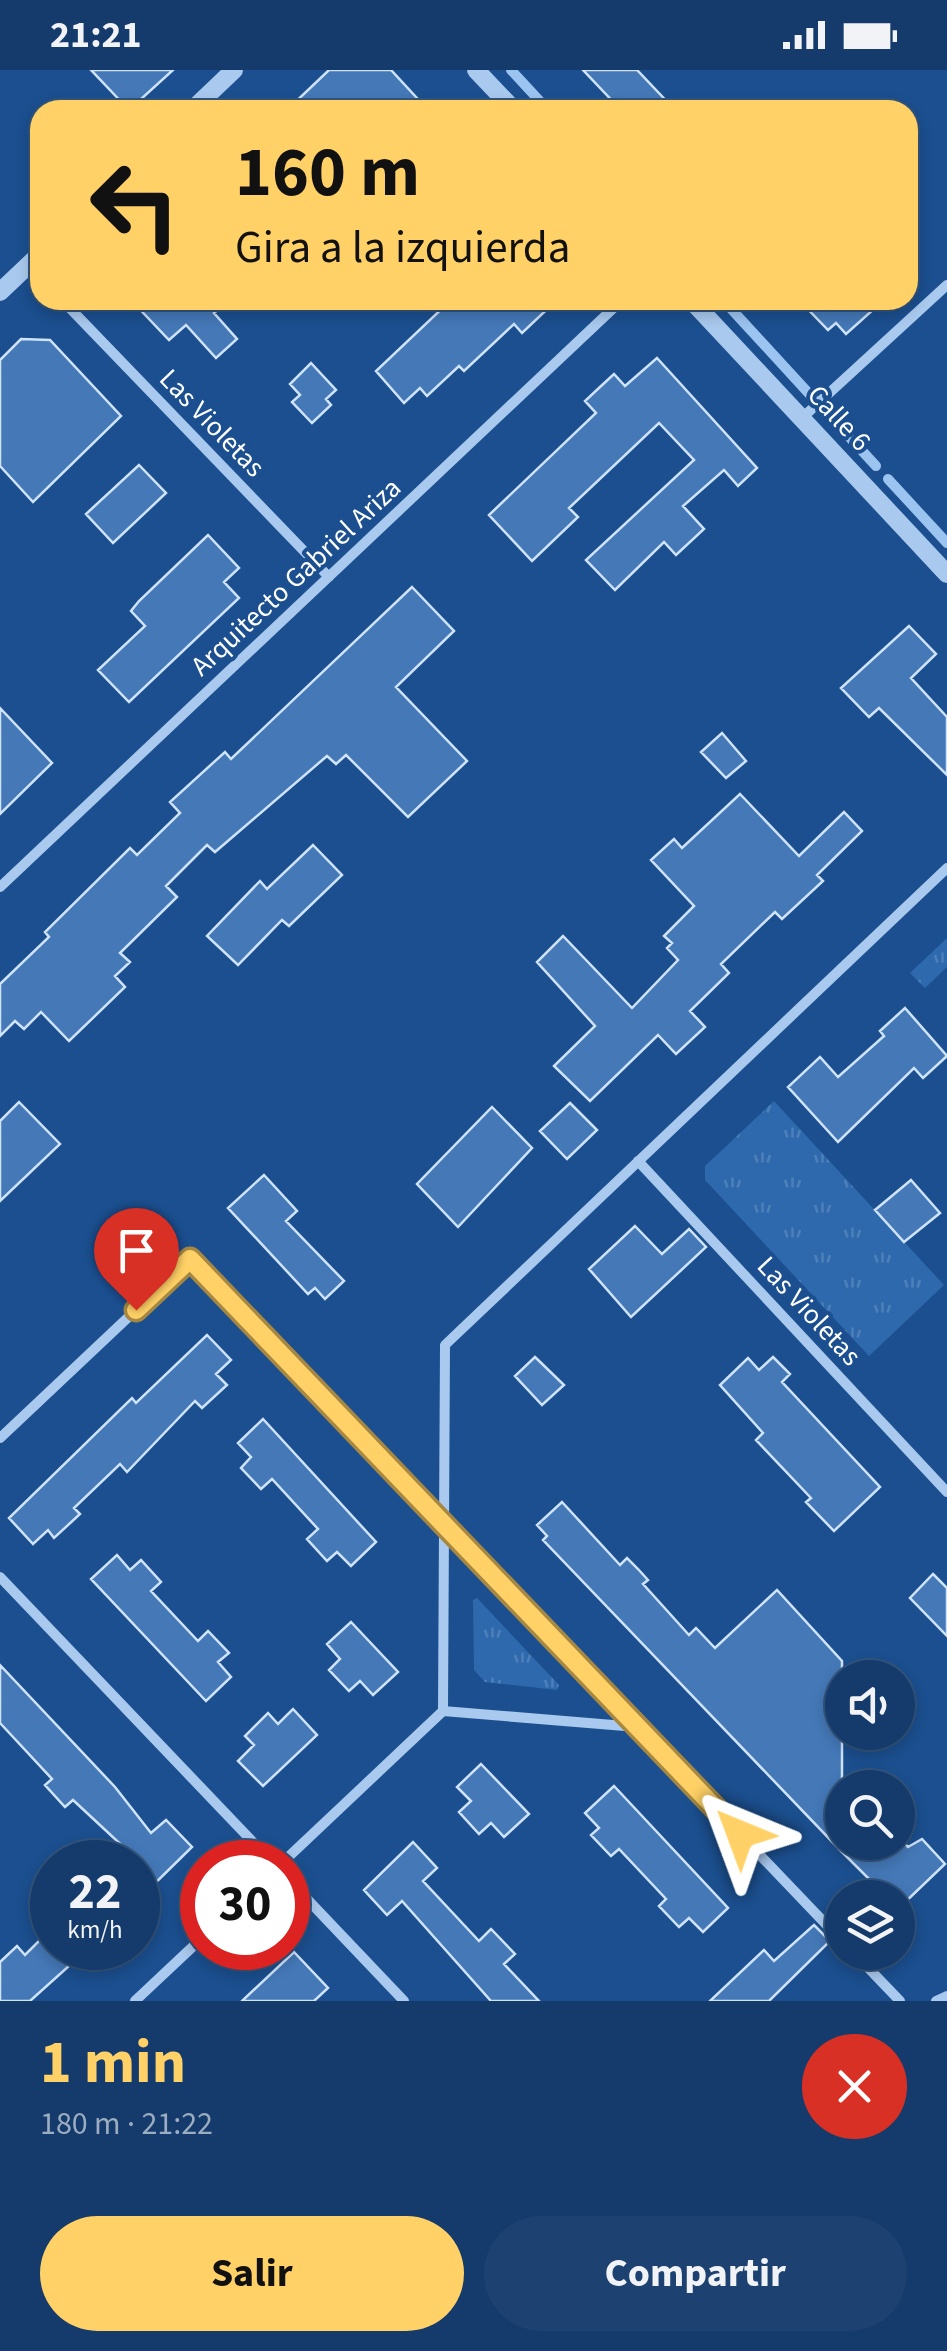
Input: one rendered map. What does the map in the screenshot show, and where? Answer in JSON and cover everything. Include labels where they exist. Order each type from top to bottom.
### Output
[{"type":"street","points":[[202,100],[234,70]]},
{"type":"street","points":[[476,70],[504,100]]},
{"type":"street","points":[[0,292],[30,270]]},
{"type":"street","points":[[802,418],[947,285]]},
{"type":"street","name":"Las Violetas","points":[[72,310],[329,576]]},
{"type":"street","name":"Arquitecto Gabriel Ariza","points":[[0,887],[611,310]]},
{"type":"street","name":"Calle 6","points":[[700,310],[947,574]]},
{"type":"street","points":[[305,1840],[443,1711],[445,1345],[947,868]]},
{"type":"street","name":"Las Violetas","points":[[638,1162],[947,1492]]},
{"type":"street","points":[[0,1438],[190,1259],[825,1923]]},
{"type":"street","points":[[0,1577],[251,1840]]},
{"type":"street","points":[[443,1711],[638,1727]]},
{"type":"street","points":[[310,1901],[404,2001]]},
{"type":"street","points":[[135,2001],[180,1959]]},
{"type":"street","points":[[870,1970],[900,2001]]},
{"type":"street","points":[[936,2001],[947,1996]]},
{"type":"green space","points":[[947,938],[947,967],[925,988],[910,973]]},
{"type":"green space","points":[[774,1101],[944,1285],[869,1356],[705,1180],[705,1166]]},
{"type":"green space","points":[[477,1598],[559,1685],[557,1690],[485,1682],[474,1670],[473,1600]]},
{"type":"building","points":[[91,70],[173,70],[140,100],[120,100]]},
{"type":"building","points":[[329,70],[391,70],[419,100],[298,100]]},
{"type":"building","points":[[583,70],[637,70],[666,100],[612,100]]},
{"type":"building","points":[[140,310],[217,310],[214,313],[237,339],[216,358],[186,325],[169,340]]},
{"type":"building","points":[[440,310],[546,310],[522,333],[514,324],[464,371],[459,366],[427,396],[420,388],[404,403],[376,371]]},
{"type":"building","points":[[809,310],[873,310],[846,334],[836,323],[828,330]]},
{"type":"building","points":[[21,339],[50,340],[121,416],[33,502],[0,466],[0,360]]},
{"type":"building","points":[[657,358],[757,468],[738,486],[724,470],[683,506],[704,529],[676,555],[664,542],[615,590],[586,560],[694,460],[659,423],[569,508],[578,517],[532,561],[489,515],[596,413],[585,401],[614,374],[625,386]]},
{"type":"building","points":[[311,363],[336,390],[326,399],[331,405],[312,423],[292,402],[300,395],[290,384]]},
{"type":"building","points":[[139,465],[166,493],[113,543],[86,514]]},
{"type":"building","points":[[208,535],[239,568],[224,582],[239,598],[129,702],[98,670],[145,626],[131,611],[139,601]]},
{"type":"building","points":[[412,587],[454,631],[396,687],[467,761],[408,817],[346,755],[336,764],[327,756],[215,852],[207,845],[166,886],[177,897],[120,953],[130,962],[115,976],[125,987],[69,1041],[41,1012],[24,1029],[15,1021],[0,1036],[0,984],[49,937],[45,932],[130,848],[137,855],[180,813],[170,802],[225,752],[231,759]]},
{"type":"building","points":[[909,626],[936,654],[911,678],[947,717],[947,775],[879,708],[869,717],[841,688]]},
{"type":"building","points":[[0,708],[52,763],[0,814]]},
{"type":"building","points":[[722,733],[746,761],[726,778],[701,752]]},
{"type":"building","points":[[740,794],[799,856],[844,812],[862,831],[817,875],[823,881],[782,919],[775,912],[721,964],[729,973],[690,1011],[705,1027],[676,1054],[658,1035],[590,1101],[554,1066],[595,1026],[537,962],[563,936],[632,1008],[678,960],[667,948],[672,943],[664,936],[694,906],[651,860],[674,839],[682,848]]},
{"type":"building","points":[[313,845],[342,875],[289,926],[282,920],[238,965],[207,936],[260,881],[267,889]]},
{"type":"building","points":[[905,1008],[947,1056],[923,1078],[914,1068],[838,1142],[788,1087],[820,1057],[838,1077],[884,1036],[880,1031]]},
{"type":"building","points":[[19,1102],[60,1144],[0,1201],[0,1121]]},
{"type":"building","points":[[570,1103],[597,1130],[567,1159],[540,1131]]},
{"type":"building","points":[[492,1107],[532,1148],[458,1227],[417,1184]]},
{"type":"building","points":[[264,1175],[297,1211],[286,1221],[344,1281],[325,1299],[315,1288],[308,1294],[228,1208]]},
{"type":"building","points":[[911,1180],[940,1213],[904,1242],[875,1210]]},
{"type":"building","points":[[635,1226],[662,1254],[689,1229],[706,1247],[631,1317],[589,1269]]},
{"type":"building","points":[[207,1335],[231,1360],[216,1374],[227,1385],[202,1408],[195,1401],[127,1472],[120,1464],[74,1508],[80,1514],[54,1538],[48,1530],[33,1544],[9,1518],[132,1398],[136,1403]]},
{"type":"building","points":[[535,1357],[564,1385],[542,1405],[515,1376]]},
{"type":"building","points":[[773,1357],[790,1374],[782,1382],[880,1487],[834,1531],[806,1502],[811,1498],[756,1440],[763,1433],[720,1385],[748,1358],[759,1370]]},
{"type":"building","points":[[263,1419],[376,1542],[351,1566],[337,1552],[327,1561],[307,1539],[318,1529],[272,1479],[261,1489],[241,1468],[251,1457],[238,1443]]},
{"type":"building","points":[[562,1502],[620,1565],[627,1558],[638,1569],[648,1580],[643,1584],[689,1635],[696,1628],[715,1648],[777,1590],[841,1660],[825,1660],[825,1750],[842,1750],[842,1770],[825,1770],[825,1834],[543,1540],[547,1536],[537,1525]]},
{"type":"building","points":[[117,1555],[130,1570],[141,1560],[161,1582],[151,1591],[198,1641],[208,1631],[229,1653],[218,1662],[231,1677],[206,1701],[91,1579]]},
{"type":"building","points":[[933,1574],[947,1588],[947,1636],[910,1598]]},
{"type":"building","points":[[351,1622],[398,1672],[373,1695],[360,1681],[349,1691],[329,1670],[340,1659],[327,1644]]},
{"type":"building","points":[[0,1665],[115,1787],[151,1833],[166,1820],[185,1840],[180,1840],[180,1859],[160,1878],[160,1840],[116,1840],[73,1800],[65,1807],[45,1785],[52,1779],[0,1723]]},
{"type":"building","points":[[293,1709],[317,1735],[263,1786],[238,1761],[254,1745],[245,1736],[268,1713],[278,1724]]},
{"type":"building","points":[[481,1764],[529,1814],[504,1837],[491,1823],[479,1834],[459,1812],[471,1801],[457,1787]]},
{"type":"building","points":[[614,1786],[728,1908],[703,1932],[689,1918],[679,1927],[659,1906],[666,1899],[619,1849],[611,1856],[591,1835],[599,1828],[585,1813]]},
{"type":"building","points":[[922,1839],[945,1864],[915,1893],[915,1880],[870,1880],[850,1860],[915,1860],[915,1843]]},
{"type":"building","points":[[413,1842],[437,1868],[423,1881],[479,1941],[491,1929],[515,1954],[504,1964],[539,2001],[491,2001],[402,1901],[387,1915],[364,1890]]},
{"type":"building","points":[[814,1925],[825,1936],[825,1946],[769,2001],[710,2001],[764,1950],[774,1961]]},
{"type":"building","points":[[17,1946],[25,1955],[30,1950],[30,1970],[65,1970],[30,2001],[0,2001],[0,1962]]},
{"type":"building","points":[[310,1969],[328,1988],[314,2001],[242,2001],[275,1970]]},
{"type":"waterway","points":[[511,70],[539,100]]},
{"type":"waterway","points":[[732,310],[813,398]]},
{"type":"waterway","points":[[830,416],[876,466]]},
{"type":"waterway","points":[[888,479],[947,543]]},
{"type":"route","points":[[136,1310],[190,1259],[740,1834]]}]
